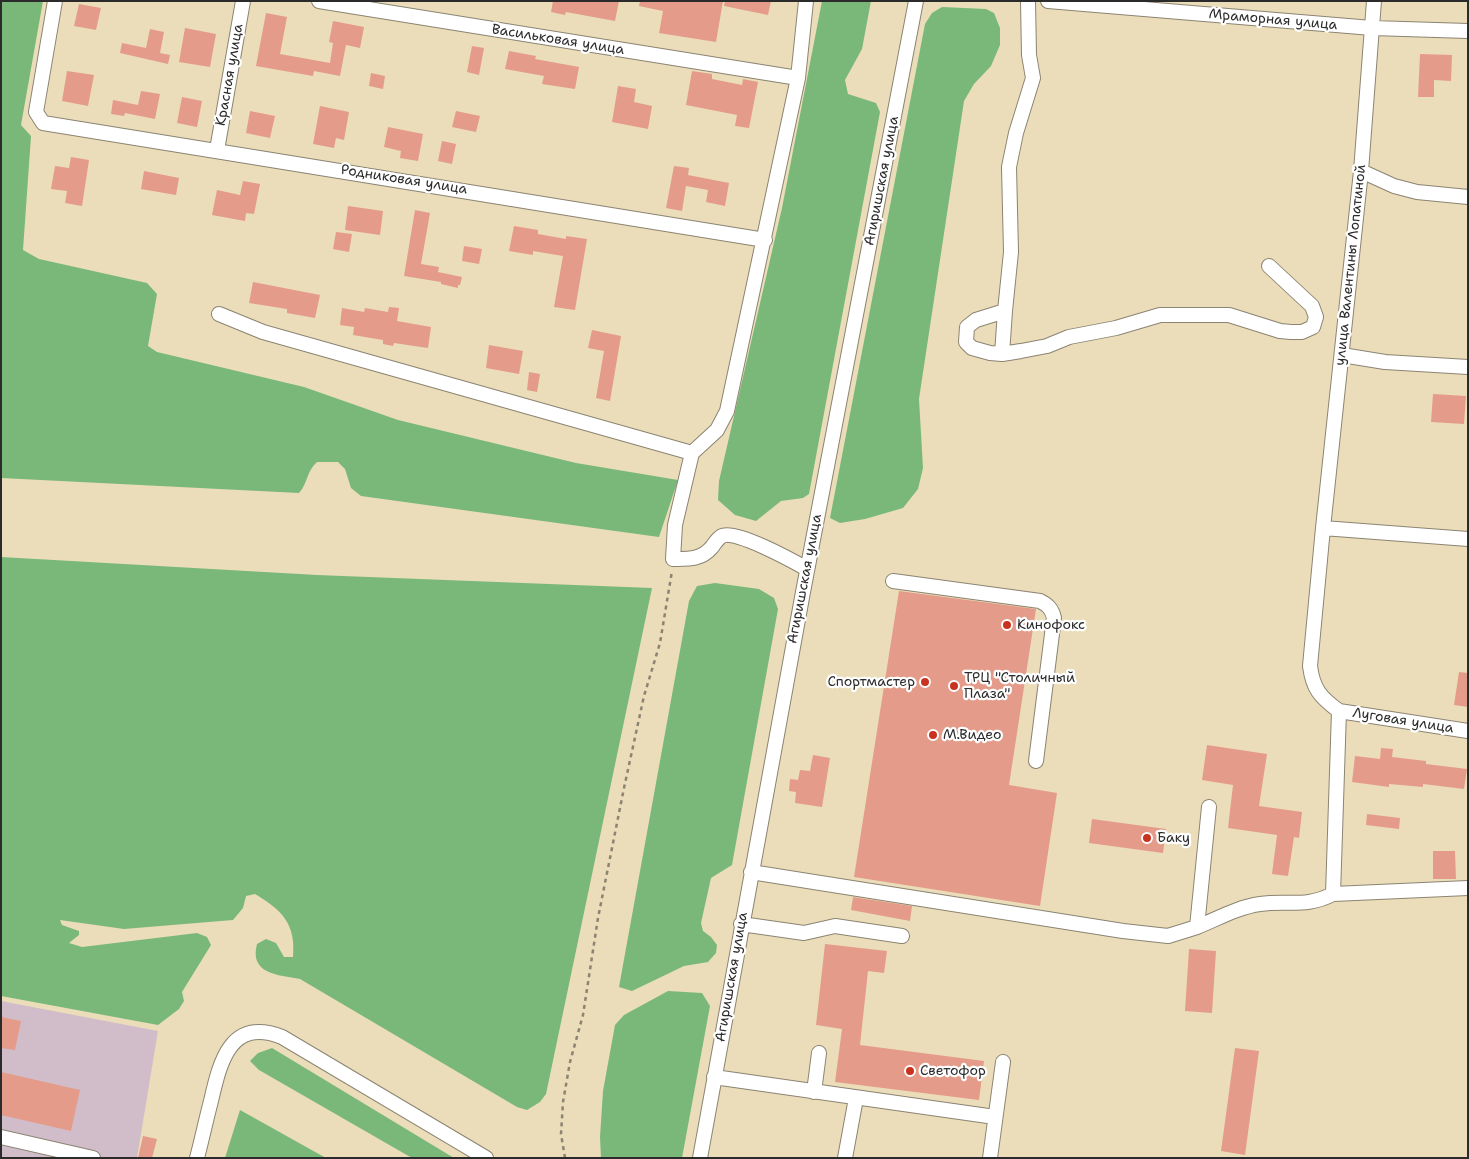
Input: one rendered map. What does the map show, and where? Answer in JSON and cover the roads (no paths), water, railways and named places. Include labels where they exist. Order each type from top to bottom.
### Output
[{"type":"street","name":"Родниковая улица","points":[[55,1],[36,112],[44,122],[765,240]]},
{"type":"street","name":"Красная улица","points":[[217,150],[243,1]]},
{"type":"street","name":"Васильковая улица","points":[[319,1],[798,78]]},
{"type":"street","points":[[806,1],[798,78],[765,240],[727,411],[717,430],[692,453],[675,525],[674,559],[700,558],[724,534],[731,534],[765,548],[807,569]]},
{"type":"street","name":"Агиришская улица","points":[[700,1158],[750,872],[916,1]]},
{"type":"street","points":[[1002,354],[1011,252],[1009,167],[1016,133],[1033,78],[1029,55],[1028,1]]},
{"type":"street","name":"Мраморная улица","points":[[1048,1],[1158,6],[1372,28],[1468,31]]},
{"type":"street","name":"улица Валентины Лопатиной","points":[[1339,711],[1319,693],[1312,681],[1310,666],[1362,171],[1374,1]]},
{"type":"street","points":[[1362,171],[1394,186],[1417,192],[1468,197]]},
{"type":"street","points":[[1005,311],[971,323],[967,327],[966,342],[972,348],[1002,354],[1047,346],[1069,337],[1116,328],[1160,315],[1229,315],[1280,331],[1291,332],[1302,332],[1313,326],[1316,317],[1312,306],[1269,266]]},
{"type":"street","points":[[219,314],[263,332],[692,453]]},
{"type":"street","points":[[1342,355],[1385,362],[1468,367]]},
{"type":"street","points":[[1323,528],[1468,539]]},
{"type":"street","points":[[893,581],[1040,601],[1052,611],[1054,618],[1036,761]]},
{"type":"street","points":[[1333,894],[1339,711]]},
{"type":"street","name":"Луговая улица","points":[[1339,711],[1468,731]]},
{"type":"street","points":[[1197,927],[1210,807]]},
{"type":"street","points":[[750,872],[1168,936],[1197,927],[1237,910],[1259,904],[1310,903],[1333,894],[1468,888]]},
{"type":"street","points":[[741,924],[804,933],[835,926],[902,936]]},
{"type":"street","points":[[197,1158],[218,1071],[225,1054],[234,1043],[245,1035],[257,1031],[269,1032],[282,1037],[486,1158]]},
{"type":"street","points":[[814,1092],[819,1054]]},
{"type":"street","points":[[990,1158],[1003,1062]]},
{"type":"street","points":[[714,1078],[995,1117]]},
{"type":"street","points":[[845,1158],[856,1098]]},
{"type":"street","points":[[1,1137],[93,1158]]},
{"type":"place","name":"Кинофокс","points":[[1007,625]]},
{"type":"place","name":"Спортмастер","points":[[925,682]]},
{"type":"place","name":"ТРЦ \"Столичный Плаза\"","points":[[954,686]]},
{"type":"place","name":"М.Видео","points":[[933,735]]},
{"type":"place","name":"Баку","points":[[1147,838]]},
{"type":"place","name":"Светофор","points":[[910,1071]]}]
